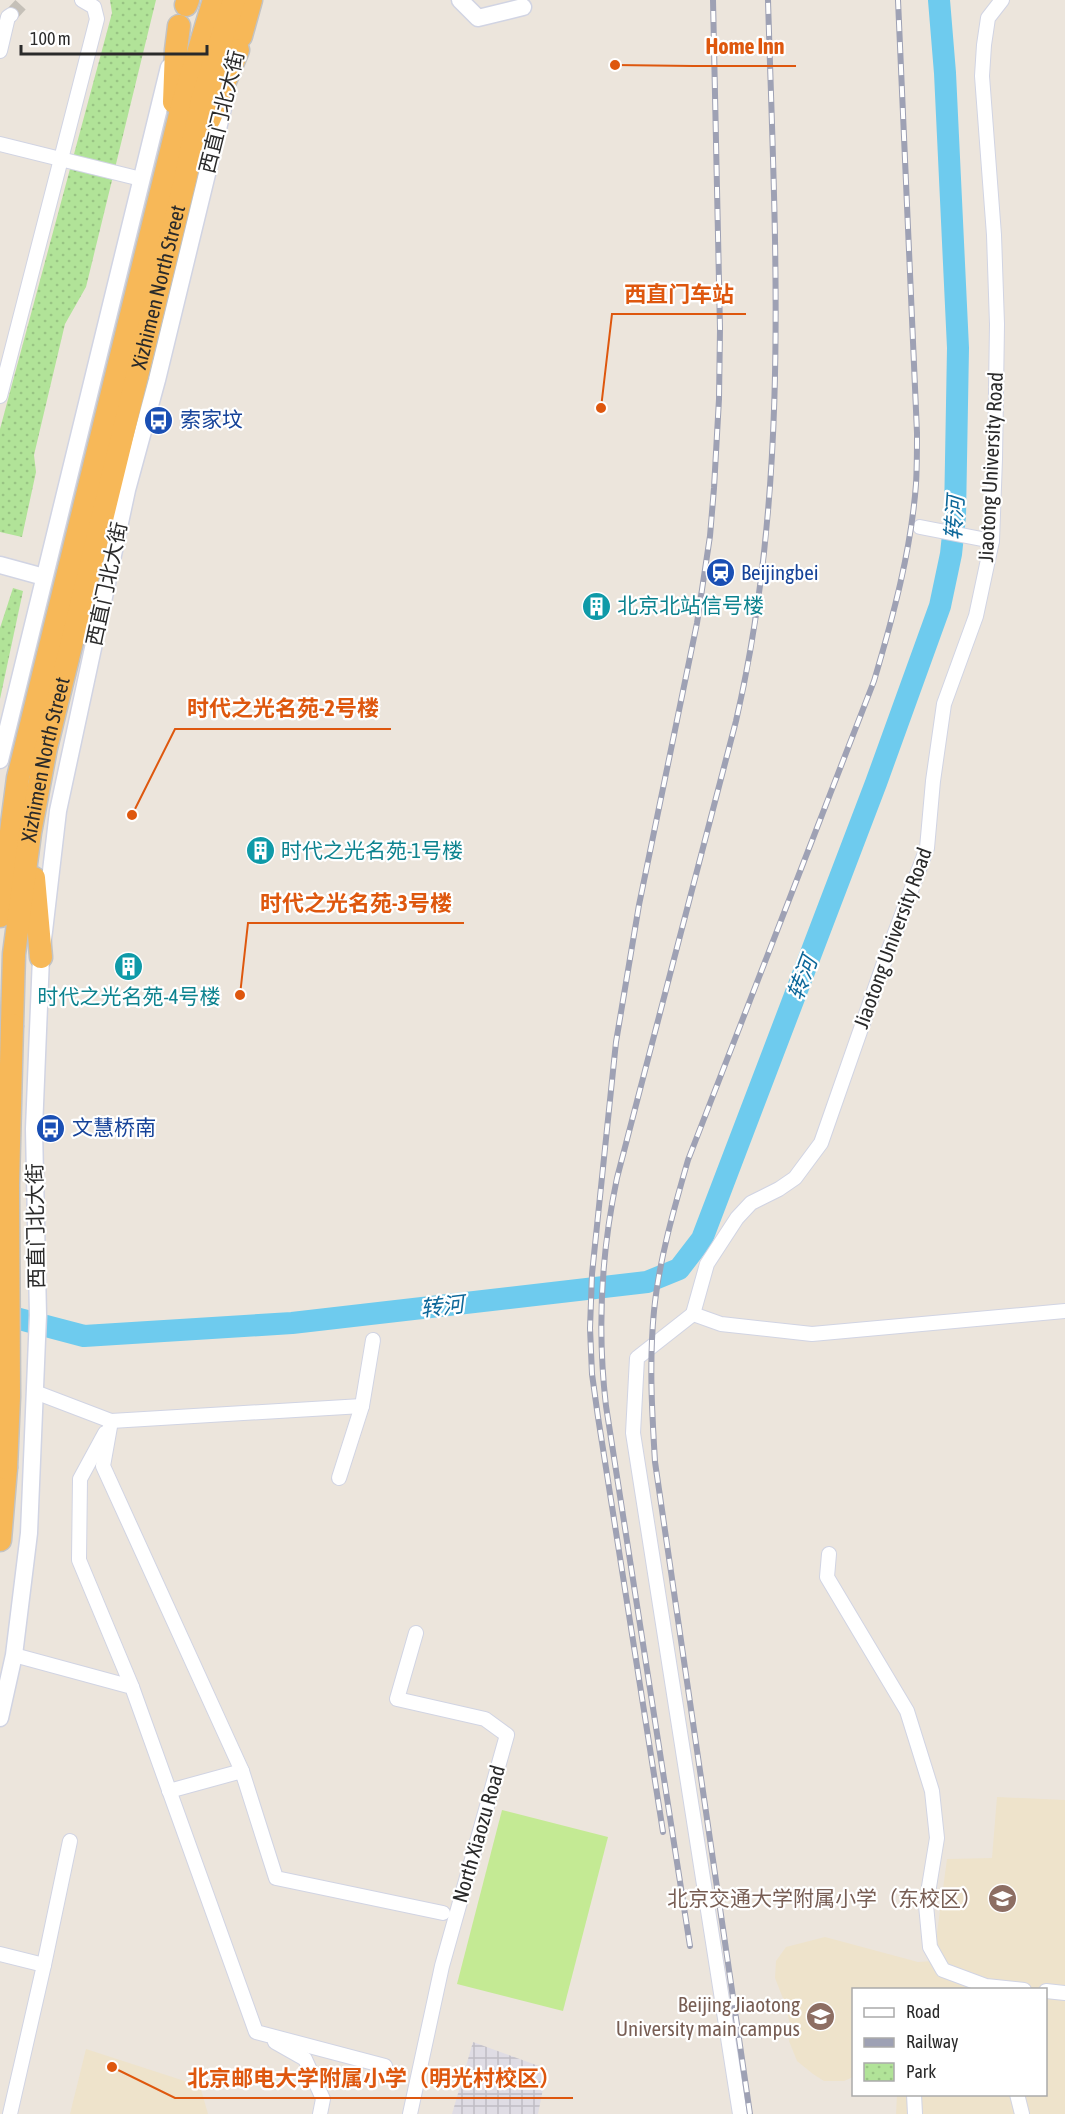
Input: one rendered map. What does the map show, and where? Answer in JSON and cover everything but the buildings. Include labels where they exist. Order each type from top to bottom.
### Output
[{"type":"highway","name":"Xizhimen North Street","points":[[0,916],[18,778],[170,154],[192,69],[214,0]]},
{"type":"highway","name":"Xizhimen North Street","points":[[0,1539],[9,1397],[8,1184],[14,954],[30,833],[46,748],[185,180],[202,100],[234,0]]},
{"type":"highway","points":[[185,180],[239,43],[253,0]]},
{"type":"highway","points":[[170,154],[174,125],[175,57],[179,26]]},
{"type":"highway","points":[[0,830],[18,778]]},
{"type":"highway","points":[[30,833],[40,957]]},
{"type":"street","points":[[0,396],[97,20],[93,6],[82,0]]},
{"type":"street","points":[[460,0],[478,18],[523,7]]},
{"type":"street","name":"Jiaotong University Road","points":[[693,1314],[707,1264],[737,1218],[751,1203],[795,1178],[822,1143],[886,957],[927,848],[934,771],[944,704],[976,616],[992,540],[997,324],[994,235],[982,76],[988,18],[1002,0]]},
{"type":"street","points":[[0,760],[186,1]]},
{"type":"street","points":[[0,51],[10,15]]},
{"type":"street","name":"西直门北大街","points":[[0,1718],[14,1655],[29,1533],[38,1314],[34,1129],[40,957],[58,811],[127,490],[150,409],[239,43]]},
{"type":"street","points":[[0,144],[141,179]]},
{"type":"street","points":[[925,528],[992,540]]},
{"type":"street","points":[[0,565],[44,577]]},
{"type":"street","points":[[740,2114],[633,1433],[637,1358],[693,1314],[721,1324],[812,1334],[1065,1311]]},
{"type":"street","points":[[339,1478],[362,1406],[373,1340]]},
{"type":"street","points":[[0,1347],[36,1352]]},
{"type":"street","points":[[0,1390],[35,1392],[111,1421],[362,1406]]},
{"type":"street","points":[[111,1421],[80,1479],[79,1560],[132,1687],[256,2032],[304,2059],[323,2099],[320,2114]]},
{"type":"street","points":[[111,1421],[103,1466],[242,1771],[276,1878],[443,1912]]},
{"type":"street","points":[[0,1443],[32,1445]]},
{"type":"street","points":[[829,1554],[828,1577],[907,1711],[932,1791],[936,1838],[926,1905],[930,1947],[943,1970],[985,1988]]},
{"type":"street","name":"North Xiaozu Road","points":[[410,2114],[442,1966],[507,1735],[485,1719],[398,1699],[416,1633]]},
{"type":"street","points":[[14,1655],[132,1687]]},
{"type":"street","points":[[170,1791],[242,1771]]},
{"type":"street","points":[[10,2114],[70,1841]]},
{"type":"street","points":[[0,1954],[44,1965]]},
{"type":"street","points":[[1047,1991],[1065,1993]]},
{"type":"street","points":[[256,2032],[385,2066]]},
{"type":"street","points":[[914,2096],[915,2114]]},
{"type":"street","points":[[1018,2096],[1022,2114]]},
{"type":"shaded area","points":[[997,1797],[1065,1800],[1065,2114],[896,2114],[897,2096],[1047,2096],[1047,1988],[852,1988],[852,2077],[844,2081],[824,2081],[797,2061],[789,2041],[791,2029],[786,2006],[775,1978],[776,1961],[786,1947],[825,1937],[918,1962],[946,1960],[936,1940],[947,1859],[992,1858]]},
{"type":"shaded area","points":[[473,2042],[547,2069],[538,2114],[452,2114]]},
{"type":"shaded area","points":[[86,2049],[200,2086],[208,2114],[70,2114]]},
{"type":"green space","points":[[110,0],[156,0],[86,287],[65,324],[34,455],[36,472],[22,537],[0,532],[0,429],[112,13]]},
{"type":"green space","points":[[13,588],[23,591],[0,699],[0,628]]},
{"type":"green space","points":[[502,1810],[608,1837],[563,2011],[457,1984]]},
{"type":"waterway","name":"转河","points":[[0,1314],[84,1336],[292,1323],[647,1282],[679,1269],[702,1239],[876,783],[940,606],[951,554],[955,516],[958,348],[945,73],[939,0]]},
{"type":"tunnel","points":[[11,15],[25,0]]},
{"type":"railway","points":[[663,1832],[598,1417],[592,1374],[590,1328],[592,1274],[616,1042],[639,905],[697,623],[710,536],[719,399],[720,329],[713,0]]},
{"type":"railway","points":[[690,1946],[606,1406],[602,1349],[602,1292],[607,1235],[617,1178],[736,721],[753,632],[765,542],[772,452],[775,362],[774,181],[768,0]]},
{"type":"railway","points":[[750,2114],[655,1462],[652,1330],[663,1254],[688,1160],[874,681],[906,559],[914,509],[917,433],[898,0]]},
{"type":"place","name":"Home Inn","points":[[615,65]]},
{"type":"place","name":"西直门车站","points":[[601,408]]},
{"type":"place","name":"索家坟","points":[[159,420]]},
{"type":"place","name":"Beijingbei","points":[[720,573]]},
{"type":"place","name":"北京北站信号楼","points":[[596,606]]},
{"type":"place","name":"时代之光名苑-2号楼","points":[[132,815]]},
{"type":"place","name":"时代之光名苑-1号楼","points":[[260,851]]},
{"type":"place","name":"时代之光名苑-4号楼","points":[[129,966]]},
{"type":"place","name":"时代之光名苑-3号楼","points":[[240,995]]},
{"type":"place","name":"文慧桥南","points":[[51,1128]]},
{"type":"place","name":"北京交通大学附属小学（东校区）","points":[[1003,1899]]},
{"type":"place","name":"Beijing Jiaotong University main campus","points":[[821,2017]]},
{"type":"place","name":"北京邮电大学附属小学（明光村校区）","points":[[112,2067]]}]
